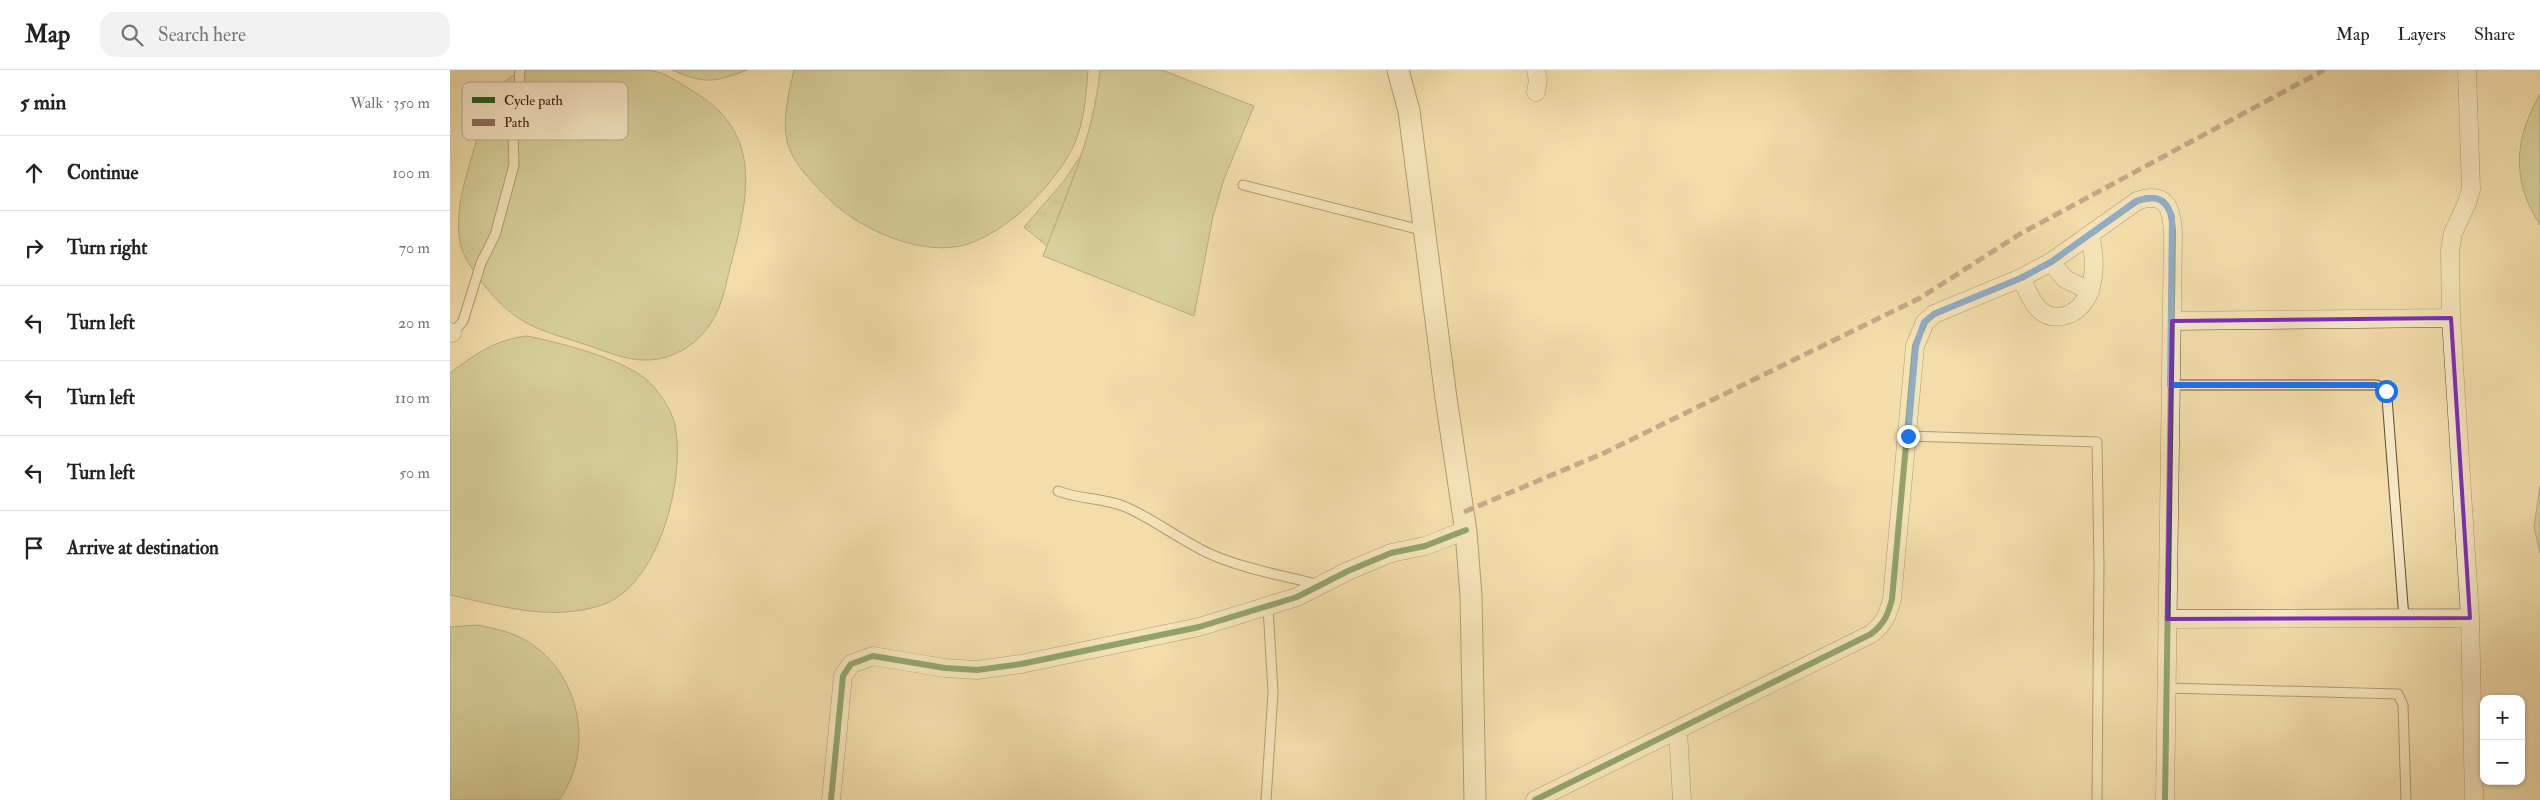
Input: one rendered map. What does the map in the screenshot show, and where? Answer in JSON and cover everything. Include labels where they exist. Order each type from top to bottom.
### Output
[{"type":"street","points":[[1398,70],[1409,111],[1446,398],[1466,530],[1471,596],[1475,800]]},
{"type":"street","points":[[1536,70],[1538,80],[1536,92]]},
{"type":"street","points":[[2467,70],[2471,189],[2468,203],[2453,233],[2450,250],[2451,318],[2470,618],[2474,800]]},
{"type":"street","points":[[1535,800],[1871,634],[1881,626],[1888,615],[1892,599],[1916,346],[1924,322],[1934,314],[2021,278],[2051,262],[2136,201],[2147,198],[2158,198],[2167,204],[2172,216],[2173,233],[2165,800]]},
{"type":"street","points":[[2021,278],[2040,310],[2057,317],[2078,309],[2090,291],[2094,251],[2090,234]]},
{"type":"street","points":[[2051,262],[2065,279],[2090,291]]},
{"type":"street","points":[[2172,321],[2451,318]]},
{"type":"street","points":[[831,800],[843,676],[851,664],[873,656],[977,670],[1012,665],[1199,627],[1297,597],[1319,585],[1391,553],[1425,546],[1466,530]]},
{"type":"street","points":[[2167,619],[2470,618]]},
{"type":"street","points":[[1678,730],[1682,800]]},
{"type":"lane","points":[[451,333],[463,322],[481,263],[495,235],[514,164],[513,140]]},
{"type":"lane","points":[[1243,185],[1425,231]]},
{"type":"lane","points":[[2170,385],[2376,385],[2382,387],[2388,398],[2404,618]]},
{"type":"lane","points":[[1908,436],[2097,442],[2099,564],[2097,800]]},
{"type":"lane","points":[[1058,491],[1076,498],[1110,502],[1127,507],[1207,552],[1238,564],[1319,585]]},
{"type":"lane","points":[[1266,800],[1273,692],[1268,606]]},
{"type":"lane","points":[[2166,688],[2398,694],[2402,705],[2406,800]]},
{"type":"highlighted area","points":[[2451,318],[2470,618],[2167,619],[2172,321]]},
{"type":"green space","points":[[527,70],[630,70],[659,72],[669,76],[714,106],[729,124],[740,143],[745,163],[746,185],[739,232],[719,307],[711,323],[691,345],[673,355],[654,360],[630,359],[610,353],[528,324],[505,308],[480,280],[461,248],[459,230],[460,205],[465,179],[477,140],[628,140],[628,82],[503,82]]},
{"type":"green space","points":[[672,70],[747,70],[717,79],[701,80]]},
{"type":"green space","points":[[794,70],[1088,70],[1084,112],[1079,132],[1071,151],[1052,180],[1027,207],[983,238],[968,244],[951,247],[933,247],[914,245],[877,232],[860,223],[832,202],[805,174],[790,150],[785,124]]},
{"type":"green space","points":[[1100,70],[1162,70],[1254,106],[1224,179],[1213,216],[1194,316],[1043,256],[1078,165],[1092,118]]},
{"type":"green space","points":[[2540,94],[2540,225],[2524,192],[2519,160],[2525,127]]},
{"type":"green space","points":[[1083,152],[1047,246],[1024,227],[1064,181]]},
{"type":"green space","points":[[527,336],[590,352],[636,372],[656,389],[668,407],[675,425],[677,447],[676,473],[672,500],[664,528],[653,554],[639,576],[622,594],[602,605],[583,610],[545,612],[526,610],[450,595],[450,373],[495,344]]},
{"type":"green space","points":[[2540,486],[2540,553],[2534,527]]},
{"type":"green space","points":[[478,625],[515,635],[537,648],[554,665],[567,685],[575,707],[579,731],[577,755],[571,779],[559,800],[450,800],[450,627]]},
{"type":"marked path","points":[[1464,512],[1604,453],[1920,298],[2020,234],[2324,70]]},
{"type":"cycle path","points":[[1535,800],[1871,634],[1879,627],[1885,619],[1892,599],[1915,346],[1925,322],[1934,314],[2021,278],[2051,262],[2137,201],[2147,198],[2161,200],[2169,209],[2173,233],[2165,800]]},
{"type":"cycle path","points":[[831,800],[843,676],[851,664],[873,656],[945,668],[977,670],[1021,664],[1199,627],[1297,597],[1348,571],[1391,553],[1425,546],[1466,530]]},
{"type":"route","points":[[1908,436],[1916,346],[1918,335],[1924,322],[1934,314],[2021,278],[2051,262],[2136,201],[2147,198],[2158,198],[2167,204],[2172,216],[2170,385],[2376,385],[2386,391]]}]
